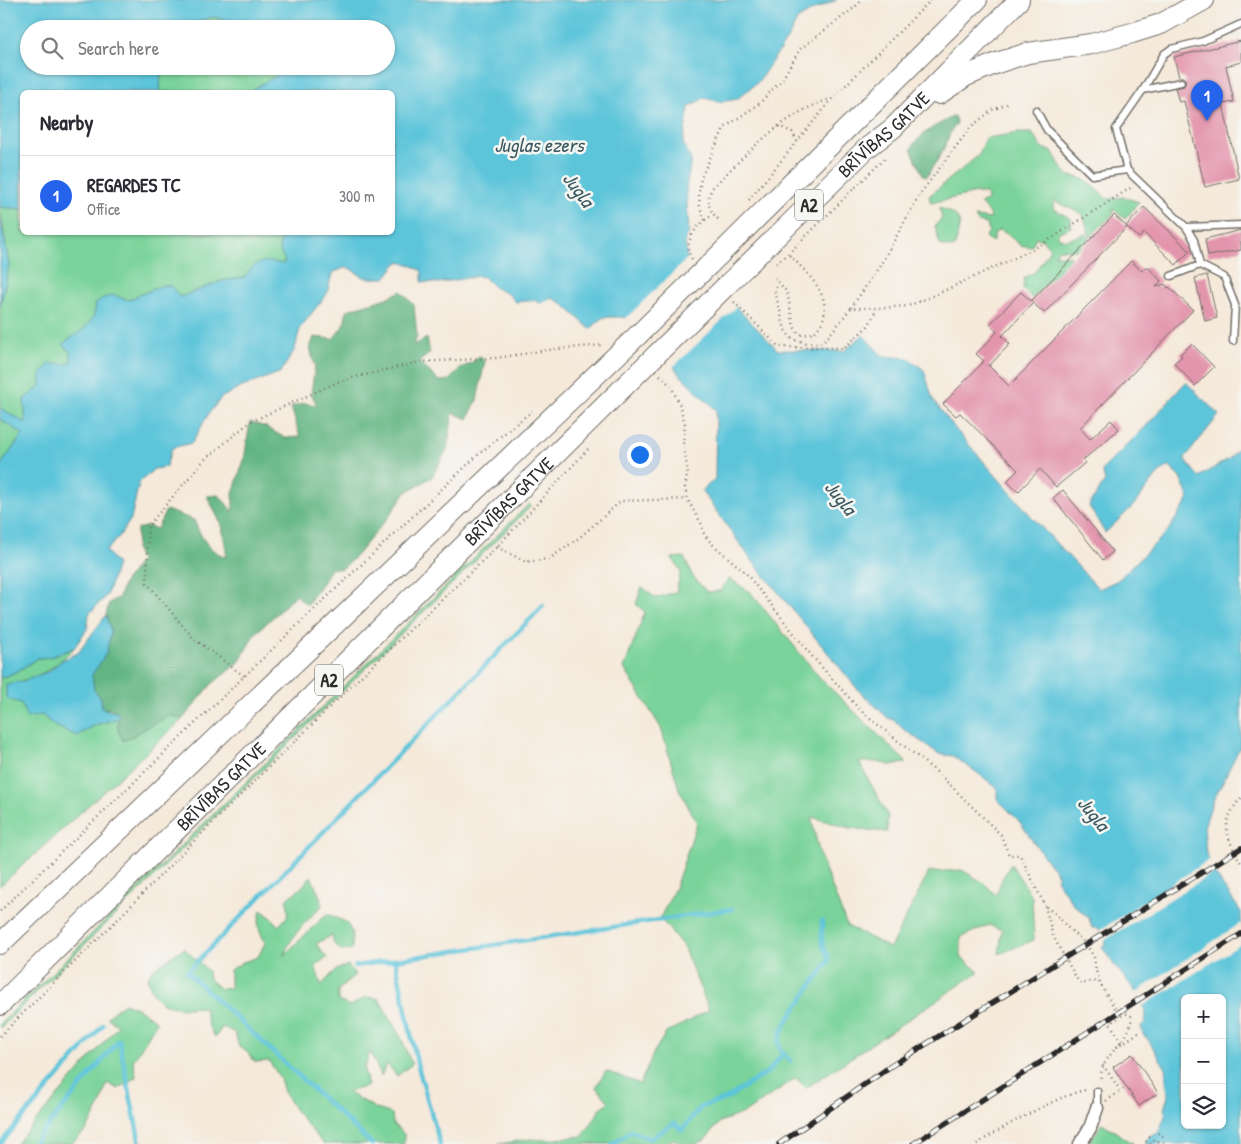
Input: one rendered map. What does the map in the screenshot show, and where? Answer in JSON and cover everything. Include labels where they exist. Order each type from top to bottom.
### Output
[{"type":"highway","name":"BRĪVĪBAS GATVE","points":[[0,944],[638,335],[704,265],[977,0]]},
{"type":"highway","name":"BRĪVĪBAS GATVE","points":[[0,1005],[660,362],[868,148],[893,128],[1019,0]]},
{"type":"highway","points":[[893,128],[948,86],[997,63],[1028,53],[1092,44],[1132,33],[1160,24],[1204,0]]},
{"type":"street","points":[[1080,1144],[1090,1128],[1097,1108]]},
{"type":"lane","points":[[1200,265],[1194,240],[1186,227],[1127,170],[1116,129],[1143,90],[1164,54],[1171,49],[1203,41],[1241,24]]},
{"type":"lane","points":[[1143,90],[1181,82]]},
{"type":"lane","points":[[1036,110],[1048,130],[1092,175],[1127,170]]},
{"type":"lane","points":[[1186,227],[1241,225]]},
{"type":"lane","points":[[1171,276],[1200,265],[1224,277],[1235,305],[1233,341]]},
{"type":"lane","points":[[1097,1092],[1097,1108]]},
{"type":"path","points":[[705,220],[700,208],[701,178],[724,128],[760,103],[782,78],[800,49],[862,0]]},
{"type":"path","points":[[744,205],[832,99],[931,0]]},
{"type":"path","points":[[718,219],[710,209],[707,198],[712,188],[767,134],[819,103],[832,99]]},
{"type":"path","points":[[778,282],[776,292],[785,330],[792,339],[807,343],[820,343],[828,337],[851,308],[881,264],[920,194],[970,128],[992,110],[1010,103]]},
{"type":"path","points":[[778,126],[792,132],[797,141]]},
{"type":"path","points":[[775,278],[787,292],[794,327],[800,335],[814,333],[822,322],[825,306],[823,294],[818,286],[788,254],[891,152]]},
{"type":"path","points":[[851,308],[908,306],[935,295],[1038,247],[1139,183]]},
{"type":"path","points":[[704,265],[689,255],[689,241],[690,236],[713,214]]},
{"type":"path","points":[[730,292],[778,346],[784,347],[844,348],[868,326],[878,308]]},
{"type":"path","points":[[807,343],[807,348]]},
{"type":"path","points":[[244,676],[193,638],[147,583],[148,526],[203,460],[250,422],[340,381],[419,362],[497,358],[547,350],[607,344],[600,350]]},
{"type":"path","points":[[660,362],[660,375],[671,386],[679,403],[685,424],[683,445],[688,470],[685,487],[687,499],[701,523],[704,534],[711,543],[745,572],[811,655],[860,710],[939,774],[976,809],[1001,835],[1009,855],[1020,855],[1045,906],[1052,936],[1081,984],[1092,981],[1102,983]]},
{"type":"path","points":[[0,911],[244,676],[480,454],[532,411]]},
{"type":"path","points":[[0,1036],[351,686],[497,547],[565,476],[594,441]]},
{"type":"path","points":[[497,547],[526,562],[549,560],[579,538],[621,501],[687,499]]},
{"type":"path","points":[[1241,799],[1234,807],[1225,827],[1229,842],[1241,863]]},
{"type":"path","points":[[977,1144],[994,1132],[1069,1094],[1083,1090],[1097,1092],[1103,1065],[1121,1042],[1132,1020],[1131,1016],[1125,1013],[1118,1013],[1103,989],[1096,971],[1094,957],[1086,944],[1056,914],[1045,906]]},
{"type":"path","points":[[1121,1042],[1110,1023],[1125,1013]]},
{"type":"path","points":[[1115,1048],[1141,1031]]},
{"type":"path","points":[[1103,1065],[1120,1090]]},
{"type":"path","points":[[1097,1108],[1126,1086]]},
{"type":"path","points":[[1158,1133],[1166,1138]]},
{"type":"path","points":[[1149,1137],[1164,1144]]},
{"type":"path","points":[[1146,1141],[1151,1144]]},
{"type":"green space","points":[[213,17],[225,20],[204,20]]},
{"type":"green space","points":[[161,75],[279,75],[253,90],[160,90]]},
{"type":"green space","points":[[954,116],[957,124],[927,177],[923,175],[911,149],[925,133]]},
{"type":"green space","points":[[1032,133],[1042,148],[1053,152],[1061,167],[1069,176],[1085,180],[1107,199],[1123,197],[1139,202],[1125,219],[1113,209],[1113,214],[1090,237],[1083,214],[1054,201],[1053,208],[1071,219],[1071,227],[1059,232],[1057,237],[1066,240],[1086,234],[1089,238],[1077,250],[1058,249],[1055,255],[1072,256],[1032,298],[1023,289],[1024,278],[1035,272],[1050,249],[1044,241],[1036,237],[1031,247],[1020,245],[1006,233],[999,230],[994,234],[994,241],[989,241],[986,236],[989,232],[987,224],[978,222],[975,217],[991,219],[980,203],[987,201],[986,193],[976,193],[931,203],[929,196],[979,155],[986,138]]},
{"type":"green space","points":[[0,207],[20,209],[20,235],[282,235],[279,249],[285,261],[283,264],[245,277],[222,281],[180,297],[171,286],[163,285],[128,300],[113,296],[96,303],[90,323],[63,344],[71,353],[71,364],[24,399],[26,424],[0,408],[0,307],[9,265]]},
{"type":"green space","points":[[939,208],[952,213],[957,217],[960,224],[954,248],[940,245],[935,226],[942,218]]},
{"type":"green space","points":[[401,291],[414,305],[417,336],[414,345],[427,338],[430,353],[419,362],[439,381],[449,380],[461,368],[480,356],[485,361],[477,400],[468,419],[453,413],[447,450],[432,477],[405,493],[390,515],[357,555],[342,569],[332,568],[307,605],[296,595],[254,635],[240,661],[211,685],[183,719],[170,715],[123,741],[118,730],[118,713],[111,709],[102,708],[101,698],[94,690],[92,674],[106,654],[111,632],[106,615],[109,603],[119,597],[124,583],[140,561],[136,549],[137,529],[148,526],[157,529],[166,510],[194,520],[206,543],[215,551],[227,557],[222,526],[207,496],[219,495],[233,512],[233,493],[244,460],[250,422],[266,427],[285,438],[300,437],[291,407],[304,403],[317,405],[311,393],[315,366],[310,348],[314,337],[333,339],[344,325],[347,310],[387,298]]},
{"type":"green space","points":[[0,419],[23,434],[0,466]]},
{"type":"green space","points":[[529,504],[531,506],[0,1028],[0,1024]]},
{"type":"green space","points":[[684,557],[693,577],[707,592],[721,591],[725,583],[730,579],[751,593],[821,679],[907,763],[889,765],[879,762],[859,762],[888,816],[887,832],[850,828],[811,817],[820,856],[847,926],[890,948],[929,872],[962,870],[984,883],[996,895],[1002,879],[1011,864],[1032,897],[1034,940],[999,954],[1002,930],[989,925],[961,937],[961,957],[979,972],[806,1088],[796,1078],[746,1112],[720,1122],[705,1140],[696,1144],[680,1144],[674,1139],[663,1144],[498,1144],[531,1139],[547,1140],[583,1136],[601,1108],[609,1102],[596,1087],[606,1071],[640,1084],[654,1052],[666,1033],[709,1010],[683,946],[660,918],[675,888],[697,823],[679,789],[661,728],[624,668],[645,612],[636,604],[642,587],[656,598],[676,592],[681,571],[672,558]]},
{"type":"green space","points":[[74,648],[59,662],[44,672],[7,684],[21,703],[42,715],[53,725],[77,736],[95,725],[119,718],[118,730],[123,741],[170,715],[183,719],[0,886],[0,678],[16,672],[38,658],[50,657]]},
{"type":"green space","points":[[311,876],[322,906],[300,929],[290,942],[283,956],[327,914],[346,922],[352,932],[352,949],[342,951],[334,944],[332,935],[316,944],[327,958],[315,965],[321,985],[336,970],[348,965],[355,975],[338,990],[338,1001],[350,1006],[366,997],[379,999],[401,1038],[412,1064],[397,1076],[387,1064],[381,1076],[370,1051],[364,1069],[368,1086],[347,1092],[377,1109],[392,1114],[393,1124],[404,1134],[404,1144],[323,1144],[294,1109],[284,1092],[280,1078],[269,1061],[255,1062],[247,1052],[239,1047],[235,1033],[223,1027],[215,1037],[208,1025],[204,1007],[184,1008],[161,1002],[151,989],[147,978],[153,969],[184,948],[208,971],[209,979],[220,989],[230,988],[230,970],[243,962],[258,957],[265,943],[258,926],[261,910],[272,918],[278,926],[288,914],[286,899],[301,888]]},
{"type":"green space","points":[[124,1003],[137,1008],[157,1022],[133,1061],[136,1077],[118,1089],[107,1083],[101,1103],[86,1131],[71,1144],[16,1144],[118,1026],[107,1017]]},
{"type":"green space","points":[[1102,1123],[1134,1144],[1088,1144]]},
{"type":"water","points":[[0,0],[837,0],[813,10],[797,20],[788,38],[758,82],[737,99],[721,102],[704,98],[689,107],[683,143],[691,160],[686,189],[689,232],[685,240],[687,257],[778,350],[844,351],[863,335],[882,356],[908,358],[924,370],[933,400],[957,431],[1031,516],[1099,589],[1118,580],[1167,532],[1189,499],[1181,479],[1169,466],[1158,474],[1133,506],[1105,533],[1089,506],[1105,481],[1102,470],[1186,382],[1219,415],[1184,459],[1199,477],[1230,458],[1241,445],[1241,748],[1212,803],[1204,827],[1206,854],[1213,871],[1241,912],[1241,1144],[1145,1144],[1149,1137],[1158,1133],[1166,1114],[1164,1109],[1168,1096],[1165,1067],[1147,1038],[1143,1035],[1141,1026],[1145,1023],[1146,1016],[1141,1000],[1113,964],[1102,946],[1105,945],[1106,941],[1098,928],[1092,928],[1089,918],[1074,905],[1056,879],[1058,876],[1053,867],[1019,821],[997,799],[997,788],[953,756],[939,754],[902,728],[894,720],[888,718],[859,691],[750,558],[702,491],[715,479],[716,410],[679,374],[671,362],[623,317],[604,317],[590,329],[562,303],[552,298],[540,303],[534,300],[515,302],[510,295],[495,288],[484,277],[478,276],[439,283],[422,282],[422,271],[409,264],[398,262],[385,278],[366,278],[347,267],[332,273],[327,294],[300,328],[295,349],[281,372],[222,397],[209,413],[192,443],[172,448],[166,467],[154,469],[139,483],[131,519],[106,551],[117,564],[107,595],[89,614],[87,629],[74,648],[50,657],[38,658],[16,672],[0,678],[0,466],[23,434],[0,419],[0,408],[26,423],[24,399],[41,386],[41,375],[49,364],[71,364],[71,353],[63,344],[90,323],[96,303],[103,298],[113,295],[128,300],[163,285],[171,286],[180,297],[222,281],[245,277],[253,267],[261,262],[283,264],[285,261],[279,249],[282,235],[395,235],[395,90],[253,89],[278,75],[395,75],[395,20],[225,20],[213,17],[204,20],[20,20],[20,75],[161,75],[160,90],[20,90],[20,209],[0,207]]},
{"type":"water","points":[[0,214],[9,265],[0,307]]},
{"type":"water","points":[[106,615],[111,632],[106,654],[92,675],[94,690],[101,698],[102,708],[118,713],[119,718],[95,725],[77,736],[53,725],[42,715],[27,718],[21,703],[6,699],[6,684],[24,681],[49,671],[62,660],[78,653]]},
{"type":"pier","points":[[690,256],[738,305],[672,368],[624,320]]},
{"type":"pier","points":[[1212,858],[1216,871],[1103,941],[1097,932]]},
{"type":"pier","points":[[1241,923],[1241,944],[1143,1006],[1135,993]]},
{"type":"building","points":[[1241,41],[1241,62],[1226,66],[1234,102],[1223,104],[1239,179],[1205,187],[1184,101],[1179,102],[1175,88],[1184,86],[1186,81],[1183,77],[1179,77],[1174,57]]},
{"type":"building","points":[[1144,207],[1190,251],[1176,265],[1144,233],[1139,238],[1126,226]]},
{"type":"building","points":[[1114,215],[1127,227],[1044,313],[1033,303],[1002,336],[1010,344],[989,366],[1009,386],[1131,261],[1142,271],[1147,266],[1161,281],[1156,287],[1165,284],[1193,310],[1080,428],[1090,439],[1111,420],[1119,429],[1083,460],[1085,463],[1056,487],[1040,469],[1018,492],[1007,481],[1018,470],[960,413],[956,416],[943,404],[984,361],[976,354],[997,332],[990,324],[1021,292],[1031,301]]},
{"type":"building","points":[[1241,230],[1241,250],[1208,256],[1205,239]]},
{"type":"building","points":[[1207,275],[1217,318],[1205,321],[1195,278]]},
{"type":"building","points":[[1192,344],[1214,367],[1195,386],[1174,363],[1182,356],[1180,354]]},
{"type":"building","points":[[1063,490],[1113,552],[1103,560],[1053,498]]},
{"type":"building","points":[[1132,1054],[1158,1093],[1139,1106],[1113,1067]]},
{"type":"waterway","points":[[372,1144],[187,972],[543,606]]},
{"type":"waterway","points":[[355,966],[732,909]]},
{"type":"waterway","points":[[791,1061],[781,1050],[779,1041],[782,1031],[796,1007],[828,962],[828,955],[822,941],[822,921]]},
{"type":"waterway","points":[[395,959],[417,1063],[440,1144]]},
{"type":"waterway","points":[[0,1144],[103,1025]]},
{"type":"waterway","points":[[33,1144],[119,1040],[140,1144]]},
{"type":"waterway","points":[[612,1144],[631,1131],[650,1139],[674,1123],[682,1130],[701,1107],[726,1099],[769,1071],[783,1053]]},
{"type":"railway","points":[[779,1144],[891,1066],[1241,848]]},
{"type":"railway","points":[[913,1144],[1241,934]]},
{"type":"place","name":"REGARDES TC","points":[[1207,121]]},
{"type":"water label","name":"Juglas ezers","points":[[539,144]]},
{"type":"water label","name":"Jugla","points":[[579,189]]},
{"type":"water label","name":"Jugla","points":[[841,497]]},
{"type":"water label","name":"Jugla","points":[[1094,813]]}]
